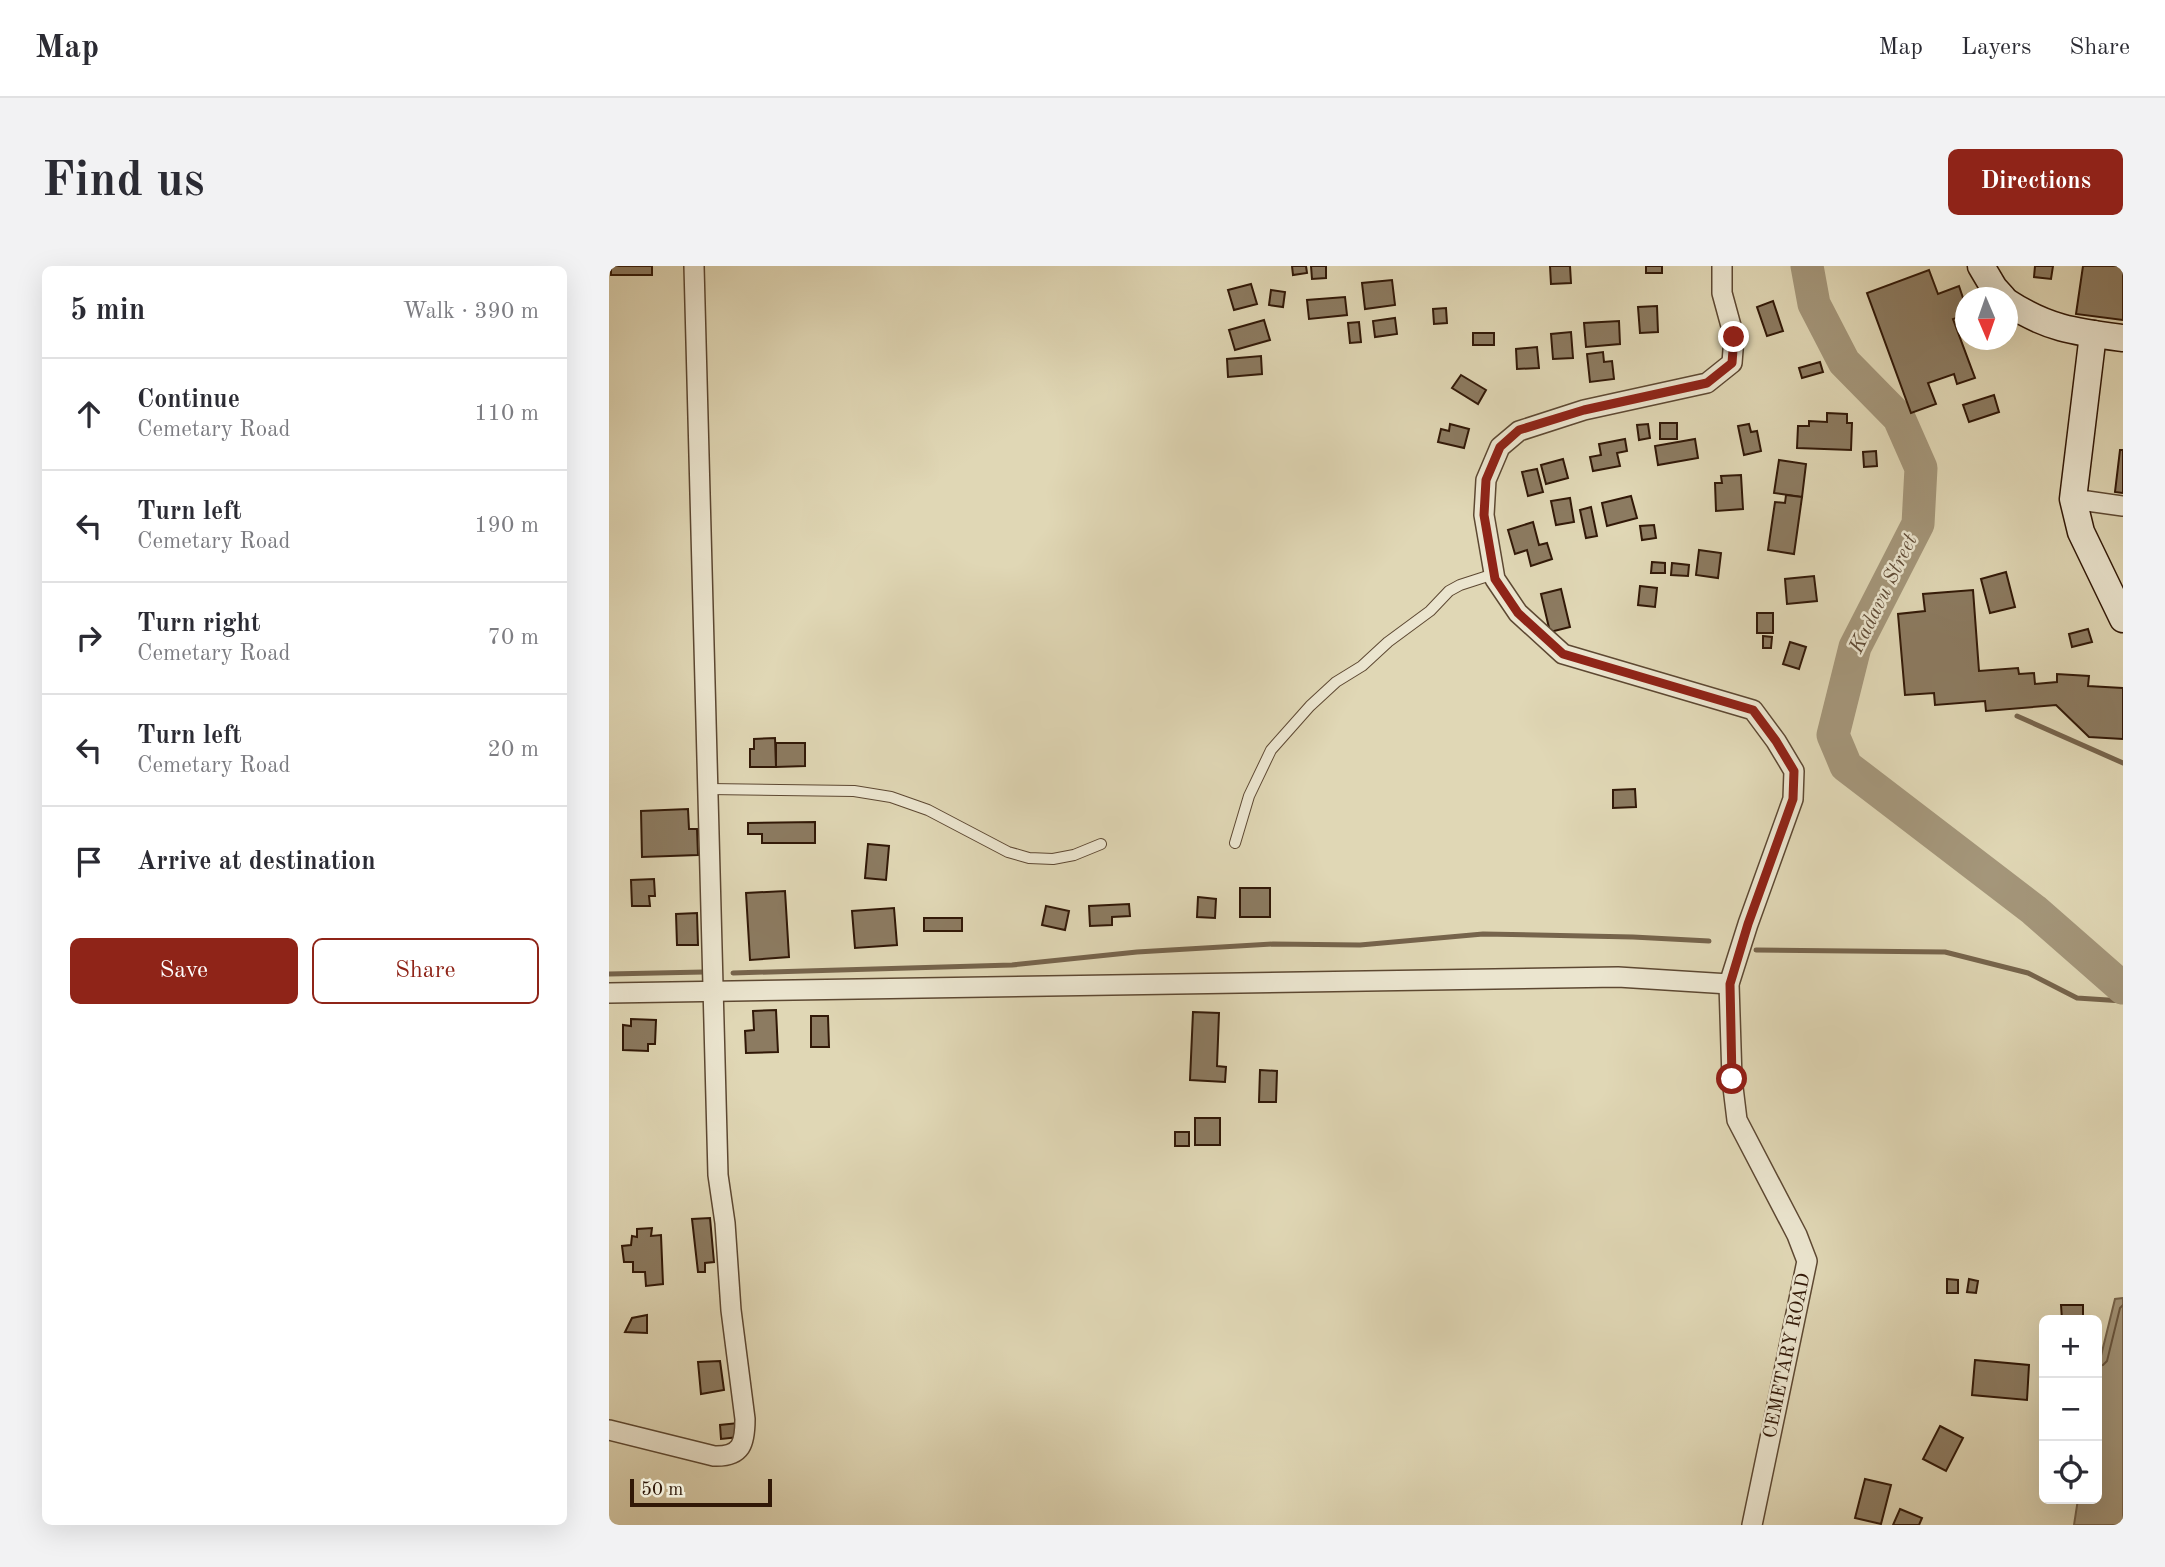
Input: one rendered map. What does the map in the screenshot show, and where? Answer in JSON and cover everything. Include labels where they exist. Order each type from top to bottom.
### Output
[{"type":"street","points":[[609,1430],[713,1456],[731,1454],[743,1441],[745,1419],[718,1175],[694,266]]},
{"type":"street","name":"CEMETARY ROAD","points":[[1722,266],[1722,293],[1734,337],[1732,363],[1707,383],[1584,410],[1519,430],[1500,447],[1486,480],[1484,515],[1495,579],[1518,613],[1563,654],[1753,710],[1794,771],[1793,799],[1748,924],[1730,984],[1732,1079],[1737,1120],[1797,1236],[1807,1261],[1752,1525]]},
{"type":"street","points":[[1981,266],[1993,287]]},
{"type":"street","points":[[2018,309],[2037,321],[2052,326],[2123,338]]},
{"type":"street","points":[[2094,334],[2073,499],[2081,532],[2123,619]]},
{"type":"street","points":[[2073,499],[2123,506]]},
{"type":"street","points":[[609,993],[1618,977],[1730,984]]},
{"type":"lane","points":[[1235,843],[1248,796],[1271,750],[1310,706],[1336,682],[1362,666],[1388,642],[1430,611],[1449,591],[1494,574]]},
{"type":"lane","points":[[709,789],[854,791],[891,797],[928,810],[1008,852],[1029,858],[1053,859],[1074,855],[1101,844]]},
{"type":"water","points":[[2123,1298],[2123,1525],[2074,1525],[2077,1504],[2102,1504],[2102,1352],[2115,1299]]},
{"type":"building","points":[[611,266],[652,266],[652,275],[611,275]]},
{"type":"building","points":[[1292,266],[1306,266],[1307,273],[1293,275]]},
{"type":"building","points":[[1311,266],[1326,266],[1326,278],[1312,279]]},
{"type":"building","points":[[1550,266],[1570,266],[1571,283],[1551,284]]},
{"type":"building","points":[[1646,266],[1662,266],[1662,273],[1646,273]]},
{"type":"building","points":[[2035,266],[2053,266],[2051,279],[2034,277]]},
{"type":"building","points":[[2083,266],[2123,266],[2123,320],[2076,314]]},
{"type":"building","points":[[1929,270],[1938,294],[1955,288],[1955,350],[1965,350],[1975,378],[1957,384],[1954,374],[1928,383],[1936,404],[1911,413],[1867,293]]},
{"type":"building","points":[[1392,280],[1395,305],[1365,309],[1362,283]]},
{"type":"building","points":[[1251,284],[1257,304],[1234,310],[1228,290]]},
{"type":"building","points":[[1271,290],[1285,292],[1283,307],[1269,305]]},
{"type":"building","points":[[1345,297],[1347,315],[1309,319],[1307,300]]},
{"type":"building","points":[[1773,301],[1783,331],[1767,336],[1757,307]]},
{"type":"building","points":[[1657,306],[1658,332],[1640,333],[1638,307]]},
{"type":"building","points":[[1446,308],[1447,323],[1434,324],[1433,309]]},
{"type":"building","points":[[1395,318],[1397,334],[1375,337],[1373,321]]},
{"type":"building","points":[[1264,320],[1270,340],[1235,350],[1229,330]]},
{"type":"building","points":[[1619,321],[1620,344],[1586,347],[1584,323]]},
{"type":"building","points":[[1359,322],[1361,342],[1350,343],[1348,323]]},
{"type":"building","points":[[1571,332],[1573,358],[1553,359],[1551,334]]},
{"type":"building","points":[[1473,333],[1494,333],[1494,345],[1473,345]]},
{"type":"building","points":[[1537,347],[1539,368],[1517,369],[1516,349]]},
{"type":"building","points":[[1603,352],[1604,362],[1612,361],[1614,379],[1590,382],[1587,354]]},
{"type":"building","points":[[1261,356],[1262,374],[1228,377],[1227,359]]},
{"type":"building","points":[[1820,362],[1823,372],[1802,378],[1799,368]]},
{"type":"building","points":[[1461,375],[1486,390],[1478,404],[1452,388]]},
{"type":"building","points":[[1994,395],[1999,412],[1969,422],[1963,405]]},
{"type":"building","points":[[1827,413],[1847,414],[1847,423],[1852,423],[1851,450],[1797,448],[1798,426],[1809,426],[1809,421],[1827,422]]},
{"type":"building","points":[[1660,423],[1677,423],[1677,439],[1660,439]]},
{"type":"building","points":[[1450,424],[1469,429],[1464,448],[1438,442],[1441,429],[1449,431]]},
{"type":"building","points":[[1648,424],[1650,438],[1639,440],[1637,425]]},
{"type":"building","points":[[1749,424],[1751,432],[1757,431],[1761,451],[1744,455],[1738,426]]},
{"type":"building","points":[[1625,439],[1627,451],[1617,453],[1620,466],[1593,471],[1590,457],[1601,455],[1599,444]]},
{"type":"building","points":[[1695,439],[1698,458],[1658,465],[1655,446]]},
{"type":"building","points":[[2120,450],[2123,450],[2123,493],[2115,492]]},
{"type":"building","points":[[1876,451],[1877,466],[1864,467],[1863,452]]},
{"type":"building","points":[[1563,459],[1568,478],[1546,484],[1541,465]]},
{"type":"building","points":[[1779,460],[1806,464],[1802,497],[1774,493]]},
{"type":"building","points":[[1537,469],[1543,492],[1528,496],[1522,472]]},
{"type":"building","points":[[1741,475],[1743,509],[1716,511],[1715,483],[1722,483],[1721,476]]},
{"type":"building","points":[[1786,495],[1802,497],[1794,554],[1768,550],[1775,502],[1785,503]]},
{"type":"building","points":[[1631,496],[1637,518],[1607,526],[1602,503]]},
{"type":"building","points":[[1570,498],[1574,522],[1556,525],[1551,501]]},
{"type":"building","points":[[1591,507],[1597,536],[1586,538],[1580,510]]},
{"type":"building","points":[[1533,522],[1539,545],[1547,543],[1552,559],[1531,566],[1527,550],[1515,554],[1508,530]]},
{"type":"building","points":[[1654,525],[1656,538],[1642,540],[1640,526]]},
{"type":"building","points":[[1699,550],[1721,553],[1718,578],[1696,575]]},
{"type":"building","points":[[1652,562],[1665,563],[1665,573],[1651,573]]},
{"type":"building","points":[[1672,563],[1689,565],[1688,576],[1671,575]]},
{"type":"building","points":[[2006,572],[2015,607],[1990,613],[1981,579]]},
{"type":"building","points":[[1814,576],[1817,601],[1787,604],[1785,579]]},
{"type":"building","points":[[1640,586],[1657,588],[1655,607],[1638,605]]},
{"type":"building","points":[[1561,589],[1570,627],[1550,632],[1541,594]]},
{"type":"building","points":[[1973,590],[1979,671],[2018,668],[2019,674],[2034,673],[2035,684],[2057,682],[2057,674],[2089,676],[2088,686],[2123,688],[2123,739],[2089,737],[2056,705],[1986,711],[1985,701],[1935,705],[1934,693],[1905,695],[1898,614],[1925,611],[1923,594]]},
{"type":"building","points":[[1757,613],[1773,613],[1773,633],[1757,633]]},
{"type":"building","points":[[2088,629],[2092,642],[2072,647],[2069,634]]},
{"type":"building","points":[[1763,636],[1772,637],[1771,648],[1763,648]]},
{"type":"building","points":[[1790,642],[1806,647],[1799,669],[1783,664]]},
{"type":"building","points":[[775,738],[776,767],[750,767],[750,749],[754,749],[754,739]]},
{"type":"building","points":[[776,743],[805,743],[805,766],[776,767]]},
{"type":"building","points":[[1635,789],[1636,807],[1613,808],[1613,790]]},
{"type":"building","points":[[688,809],[689,829],[697,829],[698,855],[642,857],[641,811]]},
{"type":"building","points":[[815,822],[815,843],[762,843],[762,834],[748,834],[748,823]]},
{"type":"building","points":[[868,844],[889,846],[886,880],[865,878]]},
{"type":"building","points":[[654,879],[655,896],[649,896],[650,906],[632,906],[631,880]]},
{"type":"building","points":[[1240,888],[1270,888],[1270,917],[1240,917]]},
{"type":"building","points":[[785,891],[789,957],[750,960],[746,893]]},
{"type":"building","points":[[1198,897],[1216,899],[1215,918],[1197,917]]},
{"type":"building","points":[[1129,904],[1130,916],[1112,917],[1112,925],[1090,926],[1089,906]]},
{"type":"building","points":[[1046,906],[1069,911],[1065,930],[1042,925]]},
{"type":"building","points":[[894,908],[897,945],[855,948],[852,911]]},
{"type":"building","points":[[697,913],[698,945],[677,945],[676,914]]},
{"type":"building","points":[[924,918],[962,918],[962,931],[924,931]]},
{"type":"building","points":[[776,1010],[778,1052],[746,1053],[745,1031],[754,1030],[753,1011]]},
{"type":"building","points":[[1193,1012],[1219,1013],[1217,1066],[1226,1067],[1225,1082],[1190,1080]]},
{"type":"building","points":[[811,1016],[828,1016],[829,1047],[811,1047]]},
{"type":"building","points":[[631,1019],[656,1020],[655,1044],[648,1044],[648,1051],[623,1050],[623,1025],[631,1026]]},
{"type":"building","points":[[1260,1070],[1277,1071],[1276,1102],[1259,1102]]},
{"type":"building","points":[[1195,1118],[1220,1118],[1220,1145],[1195,1145]]},
{"type":"building","points":[[1175,1132],[1189,1132],[1189,1146],[1175,1146]]},
{"type":"building","points":[[710,1218],[714,1262],[705,1263],[705,1272],[698,1272],[692,1219]]},
{"type":"building","points":[[652,1228],[651,1236],[661,1235],[663,1284],[646,1286],[645,1272],[633,1272],[633,1262],[624,1262],[622,1246],[631,1245],[632,1236],[637,1237],[637,1229]]},
{"type":"building","points":[[1947,1279],[1958,1280],[1958,1293],[1947,1293]]},
{"type":"building","points":[[1969,1279],[1978,1281],[1976,1293],[1967,1292]]},
{"type":"building","points":[[2061,1305],[2083,1305],[2083,1315],[2062,1315]]},
{"type":"building","points":[[647,1315],[647,1333],[625,1332],[632,1318]]},
{"type":"building","points":[[1975,1360],[2029,1365],[2027,1400],[1972,1395]]},
{"type":"building","points":[[720,1361],[724,1390],[701,1394],[698,1362]]},
{"type":"building","points":[[738,1423],[739,1437],[721,1439],[720,1425]]},
{"type":"building","points":[[1940,1426],[1963,1438],[1946,1471],[1923,1459]]},
{"type":"building","points":[[1865,1479],[1891,1485],[1881,1524],[1855,1518]]},
{"type":"building","points":[[1900,1509],[1922,1518],[1919,1525],[1893,1525]]},
{"type":"waterway","name":"Kadavu Street","points":[[1807,266],[1814,304],[1844,362],[1899,418],[1921,468],[1918,524],[1855,647],[1833,735],[1846,766],[2034,910],[2123,988]]},
{"type":"waterway","points":[[2017,716],[2123,763]]},
{"type":"waterway","points":[[733,973],[1012,965],[1137,952],[1273,944],[1360,945],[1483,934],[1709,941]]},
{"type":"waterway","points":[[1756,950],[1945,952],[2028,973],[2077,998],[2123,1001]]},
{"type":"waterway","points":[[609,974],[704,972]]},
{"type":"route","points":[[1732,1079],[1730,984],[1748,924],[1793,799],[1794,771],[1753,710],[1563,654],[1518,613],[1495,579],[1484,515],[1486,480],[1500,447],[1519,430],[1584,410],[1707,383],[1732,363],[1734,337]]}]
